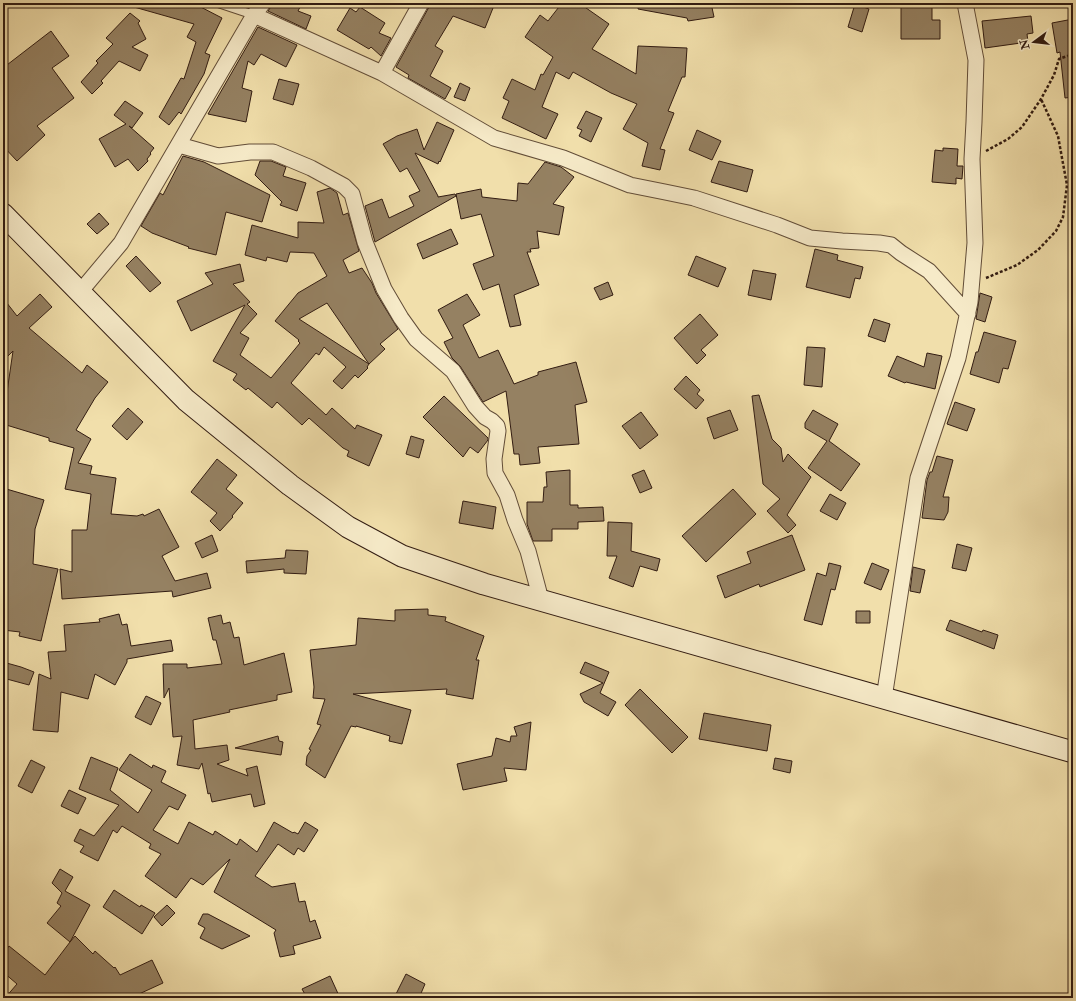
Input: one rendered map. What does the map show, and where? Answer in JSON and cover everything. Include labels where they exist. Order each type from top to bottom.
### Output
[{"type":"main road","points":[[3,214],[186,400],[290,485],[348,527],[402,556],[484,584],[1073,752]]},
{"type":"street","points":[[382,73],[422,3]]},
{"type":"street","points":[[884,698],[918,478],[958,358],[970,302],[975,242],[972,159],[976,60],[965,3]]},
{"type":"street","points":[[80,292],[121,243],[258,9],[382,73],[494,138],[563,158],[630,185],[694,198],[810,238],[891,245],[930,271],[968,314]]},
{"type":"street","points":[[179,145],[218,156],[250,152],[273,152],[311,168],[344,186],[352,194],[368,249],[384,288],[401,318],[416,338],[453,371],[475,406],[485,417],[498,426],[494,459],[495,473],[507,495],[515,520],[528,551],[541,600]]},
{"type":"lane","points":[[218,3],[258,9]]},
{"type":"path","points":[[972,159],[1008,140],[1022,127],[1041,99],[1054,75],[1059,59],[1073,54]]},
{"type":"path","points":[[972,284],[1017,265],[1038,250],[1056,231],[1063,217],[1067,185],[1058,136],[1041,99]]},
{"type":"building","points":[[134,3],[193,3],[222,18],[205,53],[210,55],[204,74],[181,114],[179,112],[169,125],[159,117],[181,78],[184,79],[196,42],[187,37],[194,24],[134,7]]},
{"type":"building","points":[[272,3],[302,3],[298,11],[311,16],[306,29],[268,11]]},
{"type":"building","points":[[430,3],[495,3],[485,28],[453,16],[435,46],[443,51],[430,76],[451,88],[445,99],[408,78],[409,75],[396,67]]},
{"type":"building","points":[[562,3],[579,3],[609,24],[592,49],[636,74],[638,46],[687,48],[685,77],[682,77],[668,111],[674,113],[660,149],[665,150],[660,170],[642,166],[648,143],[623,129],[637,104],[611,93],[573,72],[569,79],[556,72],[542,107],[558,114],[546,139],[502,118],[509,101],[503,98],[512,79],[535,90],[541,74],[543,75],[553,57],[525,37],[540,15],[548,21]]},
{"type":"building","points":[[639,3],[711,3],[714,17],[688,21],[687,18],[638,9]]},
{"type":"building","points":[[901,3],[932,3],[932,20],[940,20],[940,39],[901,39]]},
{"type":"building","points":[[855,4],[869,9],[862,32],[848,27]]},
{"type":"building","points":[[360,7],[385,23],[379,33],[391,38],[381,56],[371,47],[369,49],[337,30],[350,8],[356,12]]},
{"type":"building","points":[[130,13],[140,21],[138,23],[146,39],[132,47],[148,55],[140,71],[119,61],[101,81],[103,83],[92,94],[81,82],[98,63],[96,61],[113,44],[106,38]]},
{"type":"building","points":[[1031,16],[1033,33],[1027,34],[1028,42],[985,48],[982,21]]},
{"type":"building","points":[[1073,19],[1073,97],[1065,98],[1060,52],[1057,53],[1052,23]]},
{"type":"building","points":[[258,27],[297,45],[286,67],[261,54],[254,65],[248,61],[242,88],[252,91],[246,122],[208,114]]},
{"type":"building","points":[[51,31],[69,56],[52,68],[74,98],[37,126],[45,135],[17,161],[3,146],[3,68]]},
{"type":"building","points":[[279,79],[299,84],[293,105],[273,99]]},
{"type":"building","points":[[460,83],[470,88],[465,101],[454,97]]},
{"type":"building","points":[[125,101],[143,113],[132,128],[129,126],[154,148],[147,159],[148,161],[138,171],[128,159],[115,167],[99,139],[126,124],[114,115]]},
{"type":"building","points":[[586,111],[602,118],[591,142],[579,136],[582,130],[577,128]]},
{"type":"building","points":[[437,122],[454,130],[440,162],[439,161],[438,164],[415,153],[438,197],[455,194],[456,196],[375,242],[365,206],[382,199],[389,218],[414,206],[409,196],[420,191],[407,168],[400,172],[383,144],[397,136],[417,129],[424,150]]},
{"type":"building","points":[[697,130],[721,141],[712,160],[689,150]]},
{"type":"building","points":[[943,148],[958,149],[957,166],[963,166],[962,179],[956,178],[956,184],[932,182],[935,150],[943,151]]},
{"type":"building","points":[[183,156],[204,162],[270,195],[262,222],[226,212],[216,255],[188,248],[189,247],[152,233],[141,226],[160,193],[163,195]]},
{"type":"building","points":[[260,161],[271,161],[286,167],[283,176],[306,183],[297,211],[280,205],[282,202],[255,175]]},
{"type":"building","points":[[719,161],[753,170],[747,192],[711,182]]},
{"type":"building","points":[[545,162],[561,167],[574,177],[553,204],[564,207],[559,235],[537,231],[539,248],[530,249],[531,252],[527,252],[539,285],[514,295],[521,325],[510,327],[499,284],[483,290],[473,264],[494,256],[481,214],[461,219],[456,194],[481,189],[482,197],[517,201],[518,183],[528,184]]},
{"type":"building","points":[[330,188],[337,193],[343,215],[348,213],[359,251],[343,260],[349,273],[362,268],[398,329],[380,344],[385,349],[369,364],[367,367],[368,368],[358,378],[355,375],[342,389],[333,381],[346,367],[324,347],[319,355],[316,353],[291,383],[326,415],[332,408],[355,429],[357,425],[382,435],[369,466],[347,456],[349,451],[343,448],[309,418],[302,425],[277,402],[272,408],[248,388],[246,390],[233,380],[237,374],[213,361],[245,305],[191,331],[177,301],[213,284],[205,273],[240,264],[244,281],[233,284],[250,302],[247,304],[257,314],[240,333],[249,338],[240,355],[271,378],[300,343],[298,341],[299,340],[275,321],[298,293],[327,276],[314,253],[290,252],[287,262],[267,257],[266,261],[245,255],[252,225],[298,238],[298,222],[324,223],[317,192]],"holes":[[[327,303],[369,364],[299,319]]]},
{"type":"building","points":[[99,213],[109,224],[97,234],[87,224]]},
{"type":"building","points":[[451,229],[458,244],[423,259],[417,244]]},
{"type":"building","points":[[815,249],[838,255],[837,260],[863,267],[860,279],[855,278],[850,298],[806,287]]},
{"type":"building","points":[[136,256],[161,283],[150,292],[126,266]]},
{"type":"building","points":[[696,256],[726,268],[718,287],[688,275]]},
{"type":"building","points":[[753,270],[776,274],[771,300],[748,295]]},
{"type":"building","points":[[608,282],[613,295],[600,300],[594,288]]},
{"type":"building","points":[[980,293],[992,297],[985,322],[976,319]]},
{"type":"building","points":[[40,294],[52,307],[29,328],[82,373],[87,365],[108,382],[95,398],[76,430],[91,439],[78,463],[92,466],[90,474],[116,478],[111,514],[137,516],[143,514],[144,516],[159,509],[179,547],[162,556],[175,581],[207,573],[211,588],[173,597],[172,591],[62,599],[60,569],[72,572],[72,530],[87,530],[91,494],[65,489],[74,448],[49,441],[49,438],[3,424],[3,398],[6,399],[13,351],[3,361],[3,298],[17,316]]},
{"type":"building","points":[[467,294],[480,315],[463,325],[479,358],[498,350],[514,384],[538,375],[538,372],[576,362],[587,402],[575,405],[579,444],[538,447],[540,463],[520,465],[519,454],[514,454],[506,391],[483,402],[460,366],[452,358],[444,342],[453,338],[438,310]]},
{"type":"building","points":[[700,314],[718,335],[701,350],[706,355],[697,364],[674,338]]},
{"type":"building","points":[[874,319],[890,324],[885,342],[868,336]]},
{"type":"building","points":[[984,332],[1016,341],[1008,369],[1003,368],[999,383],[970,374],[976,352],[978,352]]},
{"type":"building","points":[[807,347],[825,348],[822,387],[804,385]]},
{"type":"building","points":[[927,353],[942,356],[935,389],[905,383],[888,376],[897,356],[924,367]]},
{"type":"building","points":[[686,376],[700,390],[697,394],[704,400],[696,409],[674,389]]},
{"type":"building","points":[[759,395],[772,439],[781,448],[783,462],[788,454],[811,477],[787,515],[796,525],[788,533],[767,511],[780,499],[763,484],[752,396]]},
{"type":"building","points":[[444,396],[488,438],[478,453],[470,447],[463,457],[423,417]]},
{"type":"building","points":[[955,402],[975,409],[967,431],[947,424]]},
{"type":"building","points":[[128,408],[143,422],[127,440],[112,426]]},
{"type":"building","points":[[730,410],[738,430],[714,439],[707,418]]},
{"type":"building","points":[[813,410],[838,424],[829,441],[860,464],[841,491],[808,468],[827,441],[805,428],[805,423]]},
{"type":"building","points":[[641,412],[658,435],[640,449],[622,426]]},
{"type":"building","points":[[411,436],[424,440],[419,458],[406,454]]},
{"type":"building","points":[[937,456],[953,460],[943,497],[949,497],[948,512],[944,520],[922,518],[927,480],[930,472],[932,472]]},
{"type":"building","points":[[217,459],[237,475],[226,489],[243,503],[220,531],[210,521],[217,513],[191,492]]},
{"type":"building","points":[[570,470],[570,505],[578,505],[578,508],[603,507],[604,521],[578,522],[578,529],[552,529],[552,541],[533,541],[527,524],[527,502],[543,502],[544,487],[547,487],[546,472]]},
{"type":"building","points":[[644,470],[652,488],[640,493],[632,475]]},
{"type":"building","points":[[3,488],[44,500],[35,529],[33,564],[58,569],[41,641],[19,636],[20,632],[3,630],[3,585],[5,586],[6,550],[3,550]]},
{"type":"building","points":[[733,489],[756,514],[706,562],[682,536]]},
{"type":"building","points":[[830,494],[846,503],[837,520],[820,511]]},
{"type":"building","points":[[463,501],[496,507],[493,529],[459,523]]},
{"type":"building","points":[[608,522],[632,523],[631,551],[660,559],[657,571],[640,566],[633,587],[609,578],[617,556],[607,556]]},
{"type":"building","points":[[212,535],[218,551],[202,558],[195,543]]},
{"type":"building","points":[[792,535],[805,570],[760,587],[759,584],[725,598],[717,576],[751,563],[747,552]]},
{"type":"building","points":[[957,544],[972,548],[966,571],[952,568]]},
{"type":"building","points":[[286,550],[308,551],[306,574],[284,573],[284,569],[247,573],[246,561],[285,558]]},
{"type":"building","points":[[829,563],[841,566],[835,590],[831,589],[822,625],[804,620],[817,573],[826,576]]},
{"type":"building","points":[[872,563],[889,570],[881,590],[864,583]]},
{"type":"building","points":[[913,567],[925,570],[920,593],[910,591]]},
{"type":"building","points":[[428,609],[428,615],[446,617],[445,621],[484,636],[476,660],[479,660],[473,699],[446,694],[447,689],[353,694],[411,710],[402,744],[389,741],[390,736],[356,726],[351,726],[325,778],[306,765],[307,756],[311,750],[309,749],[321,725],[317,724],[325,699],[313,698],[314,687],[310,650],[356,645],[358,618],[395,621],[395,610]]},
{"type":"building","points":[[856,611],[870,611],[870,623],[856,623]]},
{"type":"building","points":[[119,614],[122,625],[127,624],[131,646],[171,640],[173,651],[127,659],[127,662],[115,685],[95,674],[88,699],[61,692],[58,732],[33,730],[39,674],[51,679],[48,652],[66,651],[64,625],[100,622],[99,619]]},
{"type":"building","points":[[221,615],[223,624],[230,622],[234,638],[239,637],[244,665],[284,653],[292,692],[277,695],[277,700],[229,710],[230,712],[193,720],[195,749],[227,745],[229,760],[217,764],[248,776],[246,769],[257,766],[265,804],[254,807],[251,794],[212,802],[210,793],[208,794],[202,763],[199,769],[177,765],[182,736],[173,737],[169,688],[164,698],[163,664],[187,664],[187,668],[222,664],[216,640],[213,640],[208,618]]},
{"type":"building","points":[[950,620],[982,632],[983,630],[998,635],[994,649],[946,630]]},
{"type":"building","points":[[3,662],[34,672],[29,685],[3,678]]},
{"type":"building","points":[[585,662],[609,672],[600,693],[616,702],[608,716],[584,702],[580,694],[603,683],[580,673]]},
{"type":"building","points":[[640,689],[688,737],[672,753],[625,705]]},
{"type":"building","points":[[146,696],[161,703],[151,725],[135,717]]},
{"type":"building","points":[[704,713],[771,725],[767,751],[699,739]]},
{"type":"building","points":[[531,722],[526,770],[504,768],[507,781],[463,790],[457,764],[492,756],[496,738],[510,742],[511,736],[517,736],[514,727]]},
{"type":"building","points":[[278,736],[279,741],[283,742],[281,755],[235,748]]},
{"type":"building","points":[[130,754],[152,768],[153,765],[166,771],[161,782],[186,795],[178,810],[169,806],[153,830],[178,844],[189,822],[213,835],[215,831],[237,845],[240,839],[257,852],[274,822],[293,833],[298,834],[305,822],[318,830],[304,852],[298,848],[294,855],[278,844],[255,876],[272,887],[295,883],[299,902],[305,901],[310,922],[315,920],[321,938],[293,946],[295,954],[280,957],[274,933],[276,930],[214,892],[230,859],[203,885],[191,878],[176,898],[145,876],[161,854],[149,848],[151,844],[122,826],[117,833],[113,830],[98,861],[80,852],[84,846],[74,841],[80,829],[94,836],[119,805],[79,789],[91,757],[118,768],[110,790],[138,813],[152,790],[119,770]]},
{"type":"building","points":[[775,758],[792,761],[790,773],[773,769]]},
{"type":"building","points":[[31,760],[45,767],[32,793],[18,786]]},
{"type":"building","points":[[69,790],[86,798],[78,814],[61,806]]},
{"type":"building","points":[[60,869],[73,877],[65,891],[90,905],[70,942],[47,923],[61,906],[57,903],[62,893],[52,883]]},
{"type":"building","points":[[114,890],[140,907],[141,905],[155,913],[142,934],[103,907]]},
{"type":"building","points":[[167,905],[175,913],[162,926],[154,917]]},
{"type":"building","points":[[203,914],[208,914],[250,936],[222,949],[200,938],[205,928],[198,924]]},
{"type":"building","points":[[75,936],[93,954],[95,951],[114,968],[115,967],[120,975],[152,960],[163,983],[139,994],[142,998],[5,998],[17,984],[3,972],[3,954],[9,946],[45,975]]},
{"type":"building","points":[[406,974],[425,984],[419,998],[394,998]]},
{"type":"building","points":[[330,976],[340,998],[307,998],[302,989]]}]
